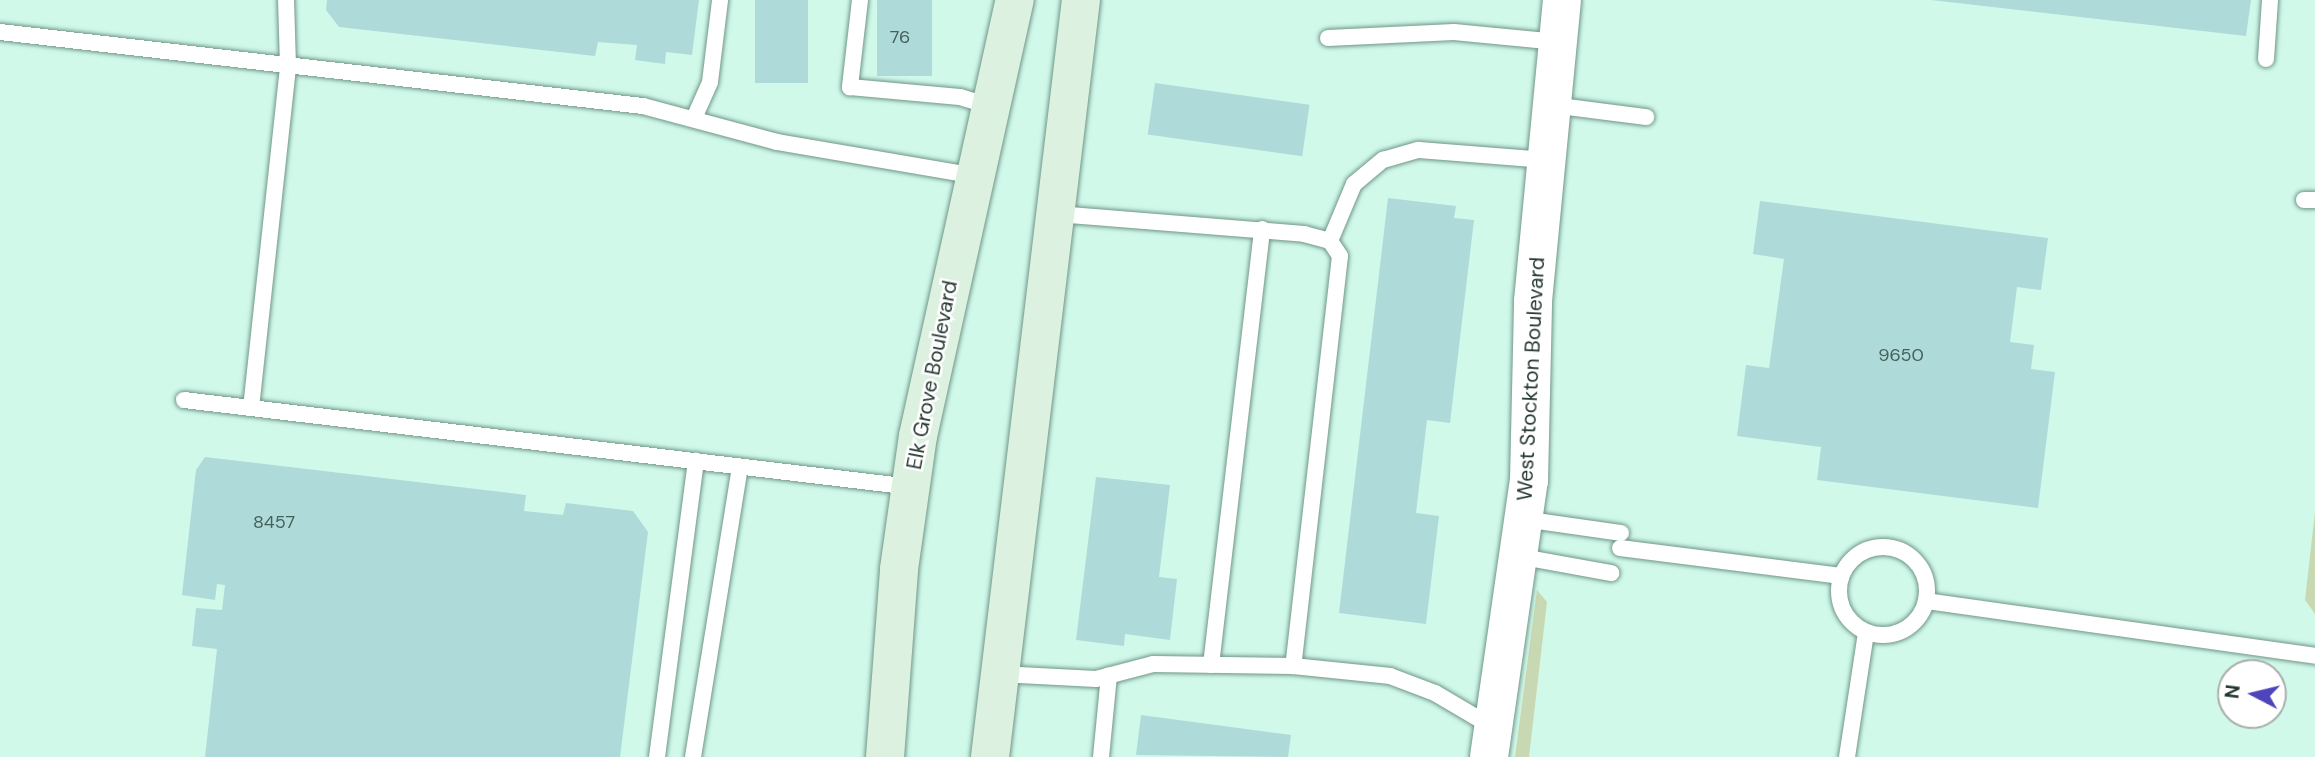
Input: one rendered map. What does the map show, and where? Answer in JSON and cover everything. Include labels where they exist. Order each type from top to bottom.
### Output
[{"type":"main road","name":"Elk Grove Boulevard","points":[[886,757],[911,487],[937,336],[995,107],[1016,0]]},
{"type":"main road","points":[[990,757],[1081,0]]},
{"type":"street","name":"West Stockton Boulevard","points":[[1490,742],[1520,538],[1546,160],[1562,0]]},
{"type":"lane","points":[[251,408],[288,66],[286,0]]},
{"type":"lane","points":[[695,116],[710,82],[720,0]]},
{"type":"lane","points":[[860,0],[850,87],[936,98],[960,97],[995,107]]},
{"type":"lane","points":[[2266,59],[2270,0]]},
{"type":"lane","points":[[0,32],[695,116],[777,142],[976,176]]},
{"type":"lane","points":[[1328,38],[1454,32],[1558,42]]},
{"type":"lane","points":[[1552,105],[1646,117]]},
{"type":"lane","points":[[1330,242],[1353,184],[1383,160],[1419,150],[1546,160]]},
{"type":"lane","points":[[1057,214],[1262,229],[1330,242],[1340,256],[1293,666]]},
{"type":"lane","points":[[1211,665],[1262,229]]},
{"type":"lane","points":[[184,400],[911,487]]},
{"type":"lane","points":[[657,757],[696,461]]},
{"type":"lane","points":[[693,757],[740,467]]},
{"type":"lane","points":[[1520,538],[1620,540],[1841,576]]},
{"type":"lane","points":[[1520,538],[1611,573]]},
{"type":"lane","points":[[1888,546],[1912,556],[1926,577],[1926,601],[1914,624],[1891,636],[1866,633],[1846,617],[1841,576],[1863,551],[1888,546]]},
{"type":"lane","points":[[1926,601],[2315,656]]},
{"type":"lane","points":[[1847,757],[1866,633]]},
{"type":"lane","points":[[1000,674],[1109,675],[1153,664],[1293,666],[1390,676],[1490,742]]},
{"type":"lane","points":[[1101,757],[1109,675]]},
{"type":"green space","points":[[2315,512],[2315,614],[2305,600]]},
{"type":"green space","points":[[1537,590],[1547,602],[1529,757],[1515,757]]},
{"type":"building","points":[[327,0],[699,0],[692,55],[666,52],[665,64],[635,60],[637,45],[598,42],[595,56],[339,27],[326,10]]},
{"type":"building","points":[[755,0],[808,0],[808,83],[755,83]]},
{"type":"building","points":[[877,0],[932,0],[932,76],[877,76]]},
{"type":"building","points":[[1931,0],[2251,0],[2246,36]]},
{"type":"building","points":[[1155,83],[1309,105],[1302,156],[1148,134]]},
{"type":"building","points":[[1388,198],[1456,206],[1454,218],[1474,220],[1450,423],[1427,420],[1416,513],[1439,516],[1426,624],[1339,613]]},
{"type":"building","points":[[1760,201],[2048,238],[2041,290],[2017,287],[2010,342],[2034,345],[2031,369],[2055,372],[2038,508],[1817,480],[1821,447],[1737,436],[1746,365],[1769,368],[1784,259],[1753,254]]},
{"type":"building","points":[[205,457],[526,495],[524,511],[563,515],[566,503],[633,511],[648,532],[620,757],[205,757],[217,649],[192,646],[196,608],[222,610],[225,585],[217,584],[215,600],[182,595],[196,470]]},
{"type":"building","points":[[1096,477],[1170,485],[1159,577],[1177,579],[1170,640],[1125,634],[1124,646],[1076,640]]},
{"type":"building","points":[[1141,715],[1291,735],[1288,757],[1136,755]]}]
